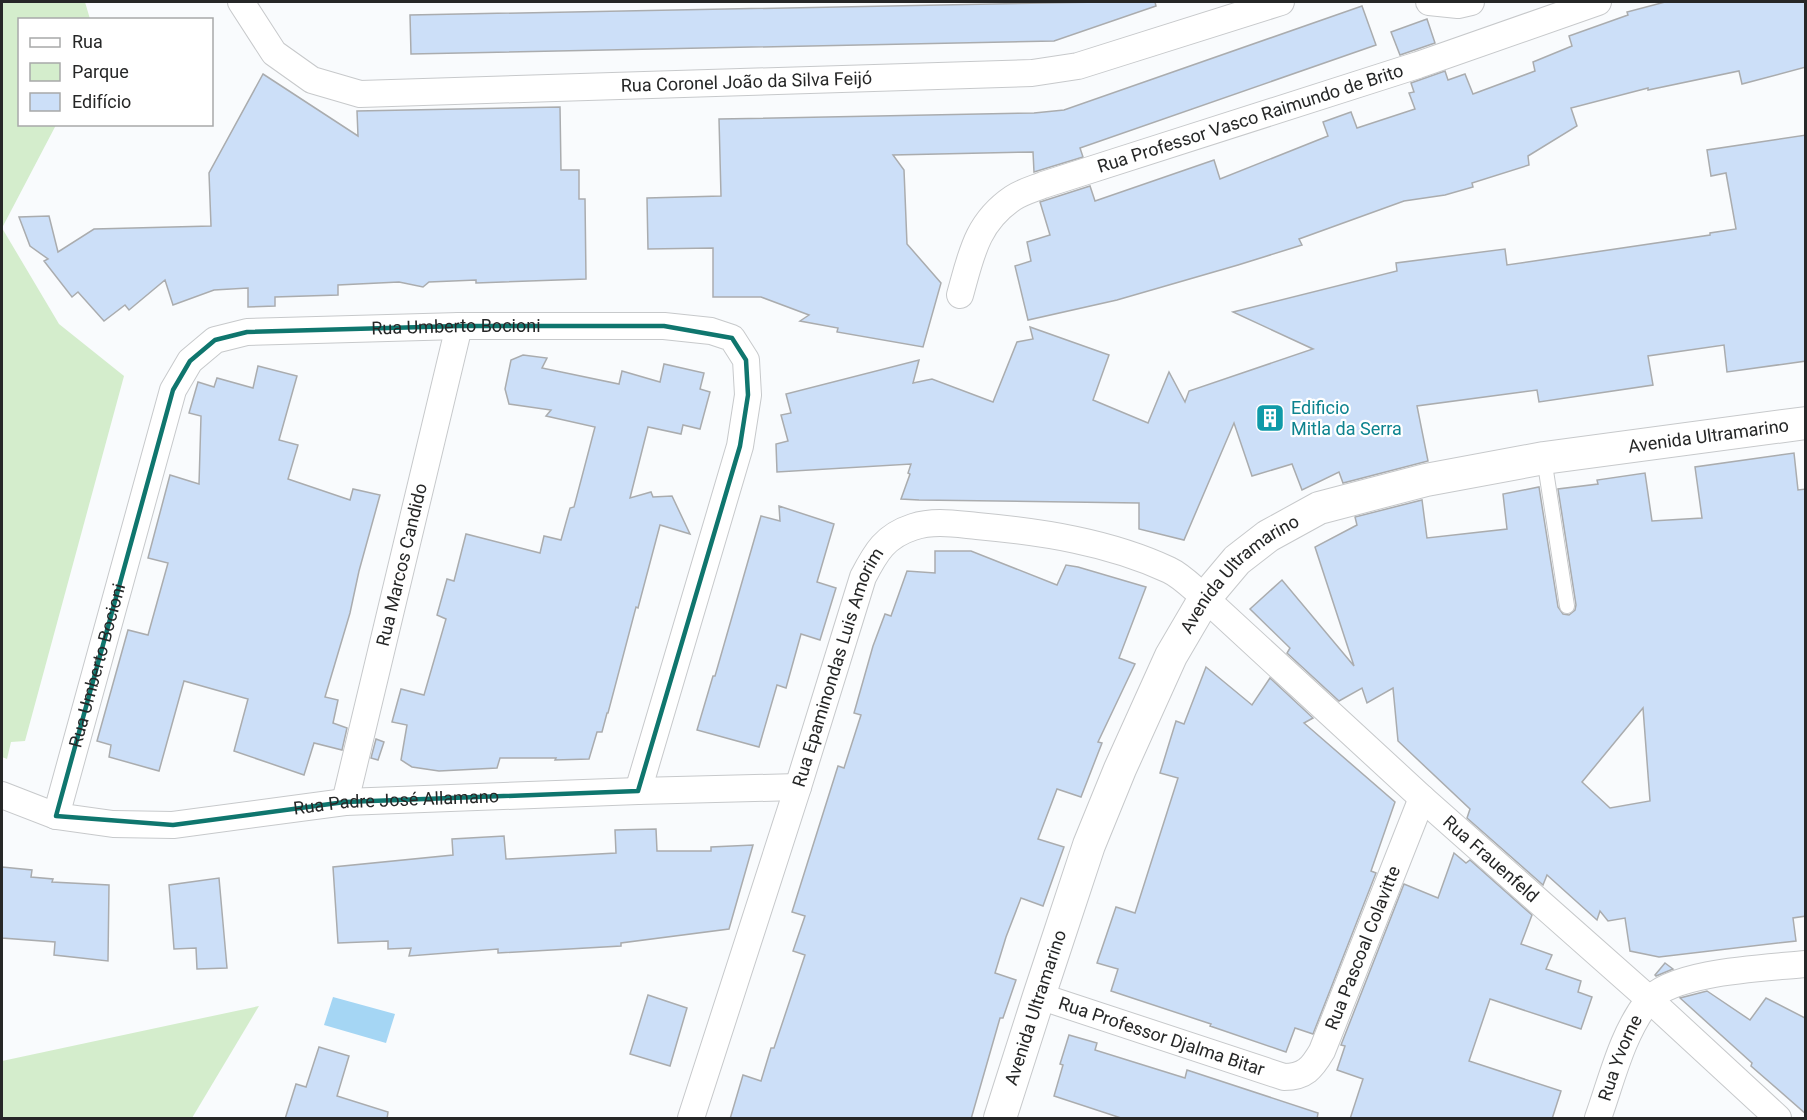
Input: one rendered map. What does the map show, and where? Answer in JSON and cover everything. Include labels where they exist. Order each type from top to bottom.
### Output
[{"type":"street","name":"Rua Coronel João da Silva Feijó","points":[[241,2],[274,53],[312,80],[360,94],[1032,73],[1078,66],[1281,2]]},
{"type":"street","points":[[1429,2],[1458,4],[1471,2]]},
{"type":"street","name":"Rua Professor Vasco Raimundo de Brito","points":[[960,295],[977,237],[990,216],[1014,197],[1043,185],[1418,65],[1598,2]]},
{"type":"street","name":"Rua Umberto Bocioni","points":[[56,816],[173,390],[190,361],[215,340],[247,332],[459,326],[664,326],[711,331],[732,338],[746,360],[748,394],[740,446],[638,790]]},
{"type":"street","name":"Rua Marcos Candido","points":[[345,802],[459,326]]},
{"type":"street","name":"Avenida Ultramarino","points":[[1000,1119],[1089,845],[1120,770],[1171,656],[1205,598],[1237,560],[1268,536],[1319,508],[1426,480],[1544,458],[1806,423]]},
{"type":"street","name":"Rua Epaminondas Luis Amorim","points":[[691,1119],[863,577],[878,549],[897,534],[914,527],[938,523],[1038,533],[1106,547],[1172,571],[1205,598]]},
{"type":"street","name":"Rua Frauenfeld","points":[[1205,598],[1422,798],[1649,999],[1778,1119]]},
{"type":"street","name":"Rua Padre José Allamano","points":[[2,795],[56,816],[113,824],[173,825],[345,802],[638,790],[798,787]]},
{"type":"street","name":"Rua Pascoal Colavitte","points":[[1284,1077],[1301,1076],[1310,1070],[1322,1051],[1422,798]]},
{"type":"street","points":[[1649,999],[1669,987],[1699,977],[1722,972],[1806,964]]},
{"type":"street","name":"Rua Professor Djalma Bitar","points":[[1039,996],[1284,1077]]},
{"type":"street","name":"Rua Yvorne","points":[[1598,1119],[1624,1041],[1649,999]]},
{"type":"lane","points":[[1544,458],[1567,606]]},
{"type":"highlighted area","points":[[459,326],[664,326],[732,338],[746,360],[748,395],[740,446],[638,791],[345,802],[173,825],[56,816],[173,390],[190,361],[215,340],[247,332]]},
{"type":"green space","points":[[2,2],[85,2],[90,18],[18,18],[18,126],[55,126],[2,228]]},
{"type":"green space","points":[[2,228],[59,324],[124,376],[25,741],[11,742],[7,759],[2,757]]},
{"type":"green space","points":[[259,1006],[192,1118],[2,1118],[2,1061]]},
{"type":"water","points":[[333,997],[395,1014],[386,1043],[324,1025]]},
{"type":"building","points":[[1155,2],[1156,6],[1054,41],[411,54],[410,15]]},
{"type":"building","points":[[1665,2],[1806,2],[1806,67],[1742,84],[1739,71],[1648,90],[1648,88],[1571,108],[1577,126],[1528,156],[1529,165],[1472,183],[1473,187],[1445,195],[1404,201],[1299,239],[1302,245],[1238,265],[1117,300],[1028,320],[1015,266],[1031,261],[1027,242],[1050,235],[1040,202],[1090,186],[1095,201],[1214,160],[1220,179],[1328,136],[1323,122],[1351,112],[1357,128],[1415,109],[1409,93],[1414,92],[1411,83],[1445,71],[1448,80],[1465,74],[1473,94],[1535,71],[1533,62],[1572,46],[1569,36],[1628,15],[1627,12]]},
{"type":"building","points":[[1362,6],[1376,45],[1080,148],[1083,157],[1034,172],[1033,152],[893,155],[904,170],[907,244],[941,283],[923,347],[837,332],[838,328],[800,321],[809,315],[761,297],[713,297],[713,248],[648,249],[647,198],[721,196],[719,119],[1034,113],[1064,110]]},
{"type":"building","points":[[1427,19],[1435,43],[1400,55],[1391,32]]},
{"type":"building","points":[[263,74],[358,136],[357,111],[560,107],[561,170],[579,170],[579,199],[585,199],[586,279],[476,283],[476,280],[429,282],[423,287],[399,282],[338,285],[338,295],[275,297],[275,306],[248,307],[248,288],[214,290],[173,305],[165,280],[129,310],[125,305],[104,321],[78,292],[72,297],[44,261],[48,259],[30,246],[19,217],[49,216],[58,252],[94,229],[211,226],[209,173]]},
{"type":"building","points":[[1806,135],[1806,361],[1727,372],[1724,345],[1648,356],[1653,385],[1539,402],[1537,390],[1417,406],[1428,461],[1343,483],[1339,472],[1302,490],[1292,464],[1252,476],[1234,423],[1184,540],[1139,529],[1139,503],[901,499],[911,464],[777,472],[776,444],[788,441],[781,415],[791,413],[786,394],[919,360],[913,383],[932,379],[993,402],[1017,342],[1033,339],[1030,327],[1109,355],[1093,400],[1148,423],[1169,372],[1185,402],[1189,391],[1313,349],[1233,312],[1397,271],[1396,263],[1505,249],[1507,265],[1710,235],[1710,233],[1736,229],[1726,173],[1711,176],[1707,150]]},
{"type":"building","points":[[523,355],[547,358],[542,368],[619,384],[622,371],[660,382],[664,364],[704,373],[700,389],[710,392],[700,429],[683,425],[681,434],[648,427],[630,498],[651,492],[653,497],[672,496],[690,534],[660,525],[608,713],[602,732],[597,732],[589,759],[500,758],[497,768],[439,771],[412,767],[401,760],[407,725],[392,722],[401,689],[424,695],[446,619],[437,615],[447,579],[454,581],[466,534],[540,553],[544,536],[561,540],[570,508],[574,507],[595,427],[546,416],[551,410],[509,404],[505,389],[511,360]]},
{"type":"building","points":[[258,366],[297,376],[279,440],[298,445],[288,479],[350,500],[353,489],[380,495],[350,613],[325,697],[338,700],[333,723],[347,728],[342,750],[314,743],[304,775],[234,751],[248,699],[184,681],[159,771],[109,757],[111,745],[97,741],[128,630],[148,635],[168,563],[148,558],[170,475],[199,484],[201,416],[189,413],[198,382],[214,387],[217,378],[253,388]]},
{"type":"building","points":[[1794,453],[1798,490],[1806,489],[1806,916],[1793,918],[1796,941],[1659,957],[1630,951],[1625,918],[1608,921],[1600,911],[1597,920],[1547,875],[1543,885],[1467,818],[1470,809],[1398,741],[1393,688],[1367,703],[1362,688],[1339,701],[1287,653],[1290,648],[1250,609],[1282,580],[1354,666],[1315,547],[1357,525],[1355,517],[1422,500],[1427,538],[1507,529],[1503,494],[1539,487],[1558,607],[1563,614],[1569,615],[1575,610],[1576,605],[1558,489],[1598,484],[1597,480],[1645,473],[1652,521],[1702,518],[1695,467]],"holes":[[[1643,708],[1650,801],[1610,808],[1582,782]]]},
{"type":"building","points":[[779,506],[834,524],[817,582],[836,588],[820,640],[801,634],[786,688],[777,685],[759,747],[697,730],[761,516],[780,521]]},
{"type":"building","points":[[935,551],[971,551],[1057,585],[1066,565],[1146,587],[1119,658],[1135,664],[1098,742],[1102,743],[1081,797],[1057,789],[1038,839],[1064,847],[1043,906],[1021,898],[1006,937],[995,973],[1016,980],[1003,1018],[1000,1018],[971,1119],[730,1119],[743,1075],[761,1081],[805,955],[793,951],[805,916],[792,912],[838,766],[844,768],[861,715],[854,713],[873,646],[885,614],[891,616],[907,571],[935,573]]},
{"type":"building","points":[[1206,667],[1252,705],[1270,678],[1313,718],[1304,723],[1395,802],[1371,871],[1376,873],[1313,1034],[1295,1028],[1286,1052],[1111,991],[1118,969],[1097,963],[1116,907],[1135,913],[1178,778],[1160,773],[1176,721],[1184,724]]},
{"type":"building","points":[[376,739],[384,742],[378,760],[371,758]]},
{"type":"building","points":[[656,829],[657,851],[711,851],[711,847],[753,845],[729,929],[621,943],[621,946],[498,953],[498,949],[409,956],[411,948],[388,949],[388,941],[338,943],[333,867],[453,855],[452,839],[504,836],[506,859],[616,853],[615,830]]},
{"type":"building","points":[[1454,853],[1466,863],[1470,860],[1532,915],[1521,944],[1552,955],[1546,969],[1581,981],[1578,992],[1592,997],[1581,1029],[1490,999],[1469,1061],[1561,1091],[1552,1119],[1350,1119],[1363,1079],[1337,1070],[1345,1046],[1341,1045],[1404,884],[1438,898]]},
{"type":"building","points":[[2,867],[32,870],[31,877],[53,879],[52,882],[109,885],[108,961],[54,955],[55,942],[2,938]]},
{"type":"building","points":[[219,878],[227,968],[197,969],[196,948],[174,949],[169,885]]},
{"type":"building","points":[[1665,963],[1673,969],[1656,976],[1655,975]]},
{"type":"building","points":[[1707,991],[1750,1020],[1766,998],[1805,1018],[1806,1114],[1751,1066],[1752,1063],[1680,998]]},
{"type":"building","points":[[648,995],[687,1008],[670,1066],[630,1054]]},
{"type":"building","points":[[1069,1035],[1097,1043],[1095,1050],[1185,1078],[1187,1070],[1318,1113],[1317,1119],[1124,1119],[1054,1096],[1063,1065],[1060,1064]]},
{"type":"building","points":[[319,1047],[349,1056],[337,1096],[388,1112],[387,1119],[285,1119],[296,1084],[306,1087]]},
{"type":"place","name":"Edificio Mitla da Serra","points":[[1270,418]]}]
